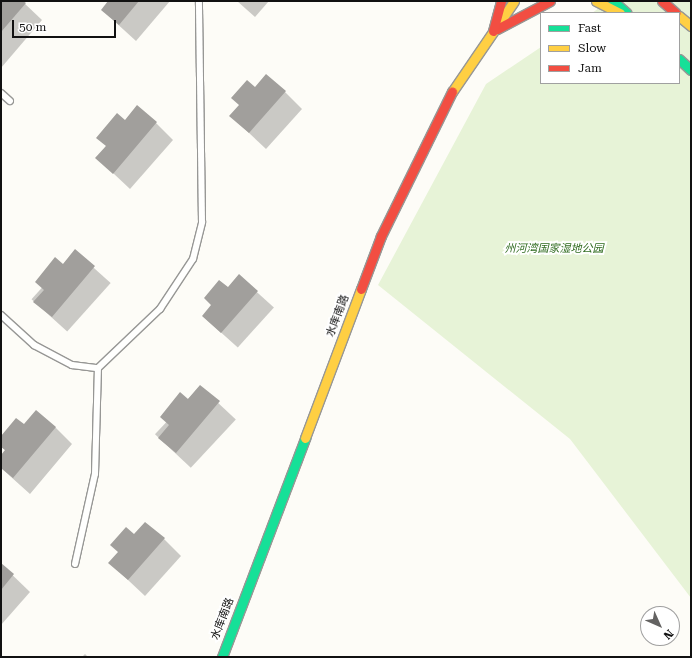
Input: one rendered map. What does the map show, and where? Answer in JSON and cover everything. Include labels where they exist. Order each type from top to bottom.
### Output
[{"type":"main road","points":[[492,31],[501,1]]},
{"type":"main road","name":"水库南路","points":[[222,657],[381,236],[451,94],[492,31],[514,1]]},
{"type":"main road","points":[[492,31],[550,1]]},
{"type":"main road","points":[[596,1],[618,12]]},
{"type":"main road","points":[[613,1],[626,12]]},
{"type":"main road","points":[[662,1],[675,12]]},
{"type":"main road","points":[[680,17],[691,26]]},
{"type":"main road","points":[[680,60],[691,70]]},
{"type":"lane","points":[[75,564],[95,474],[98,368],[160,310],[193,259],[202,222],[199,1]]},
{"type":"lane","points":[[1,93],[10,102]]},
{"type":"lane","points":[[1,315],[34,345],[72,365],[98,368]]},
{"type":"green space","name":"州河湾国家湿地公园","points":[[609,1],[691,1],[691,598],[570,439],[378,285],[486,84],[540,48],[540,84],[680,84],[680,12],[593,12]]},
{"type":"building","points":[[1,1],[23,1],[26,3],[1,32]]},
{"type":"building","points":[[108,1],[139,1],[119,25],[101,10]]},
{"type":"building","points":[[266,74],[286,91],[249,133],[229,116],[239,105],[231,98],[247,80],[255,87]]},
{"type":"building","points":[[137,105],[157,122],[113,174],[95,158],[106,146],[96,138],[117,113],[125,120]]},
{"type":"building","points":[[75,249],[95,266],[52,317],[33,302],[44,290],[35,282],[55,257],[63,264]]},
{"type":"building","points":[[239,274],[258,291],[221,333],[202,316],[211,305],[204,298],[219,280],[228,287]]},
{"type":"building","points":[[200,385],[220,401],[176,453],[158,438],[169,425],[160,417],[180,392],[188,399]]},
{"type":"building","points":[[36,410],[56,427],[13,478],[1,468],[1,455],[5,450],[1,447],[1,436],[16,418],[24,424]]},
{"type":"building","points":[[145,522],[165,538],[128,580],[108,563],[118,552],[110,545],[126,527],[134,534]]},
{"type":"building","points":[[1,563],[14,574],[1,590]]},
{"type":"traffic: fast","points":[[613,1],[626,12]]},
{"type":"traffic: fast","points":[[680,60],[691,70]]},
{"type":"traffic: fast","points":[[222,657],[305,438]]},
{"type":"traffic: slow","points":[[452,92],[514,1]]},
{"type":"traffic: slow","points":[[596,1],[618,12]]},
{"type":"traffic: slow","points":[[680,17],[691,26]]},
{"type":"traffic: slow","points":[[305,438],[361,289]]},
{"type":"traffic: jam","points":[[493,31],[501,1]]},
{"type":"traffic: jam","points":[[497,29],[550,1]]},
{"type":"traffic: jam","points":[[662,1],[675,12]]},
{"type":"traffic: jam","points":[[361,289],[381,236],[452,92]]}]
